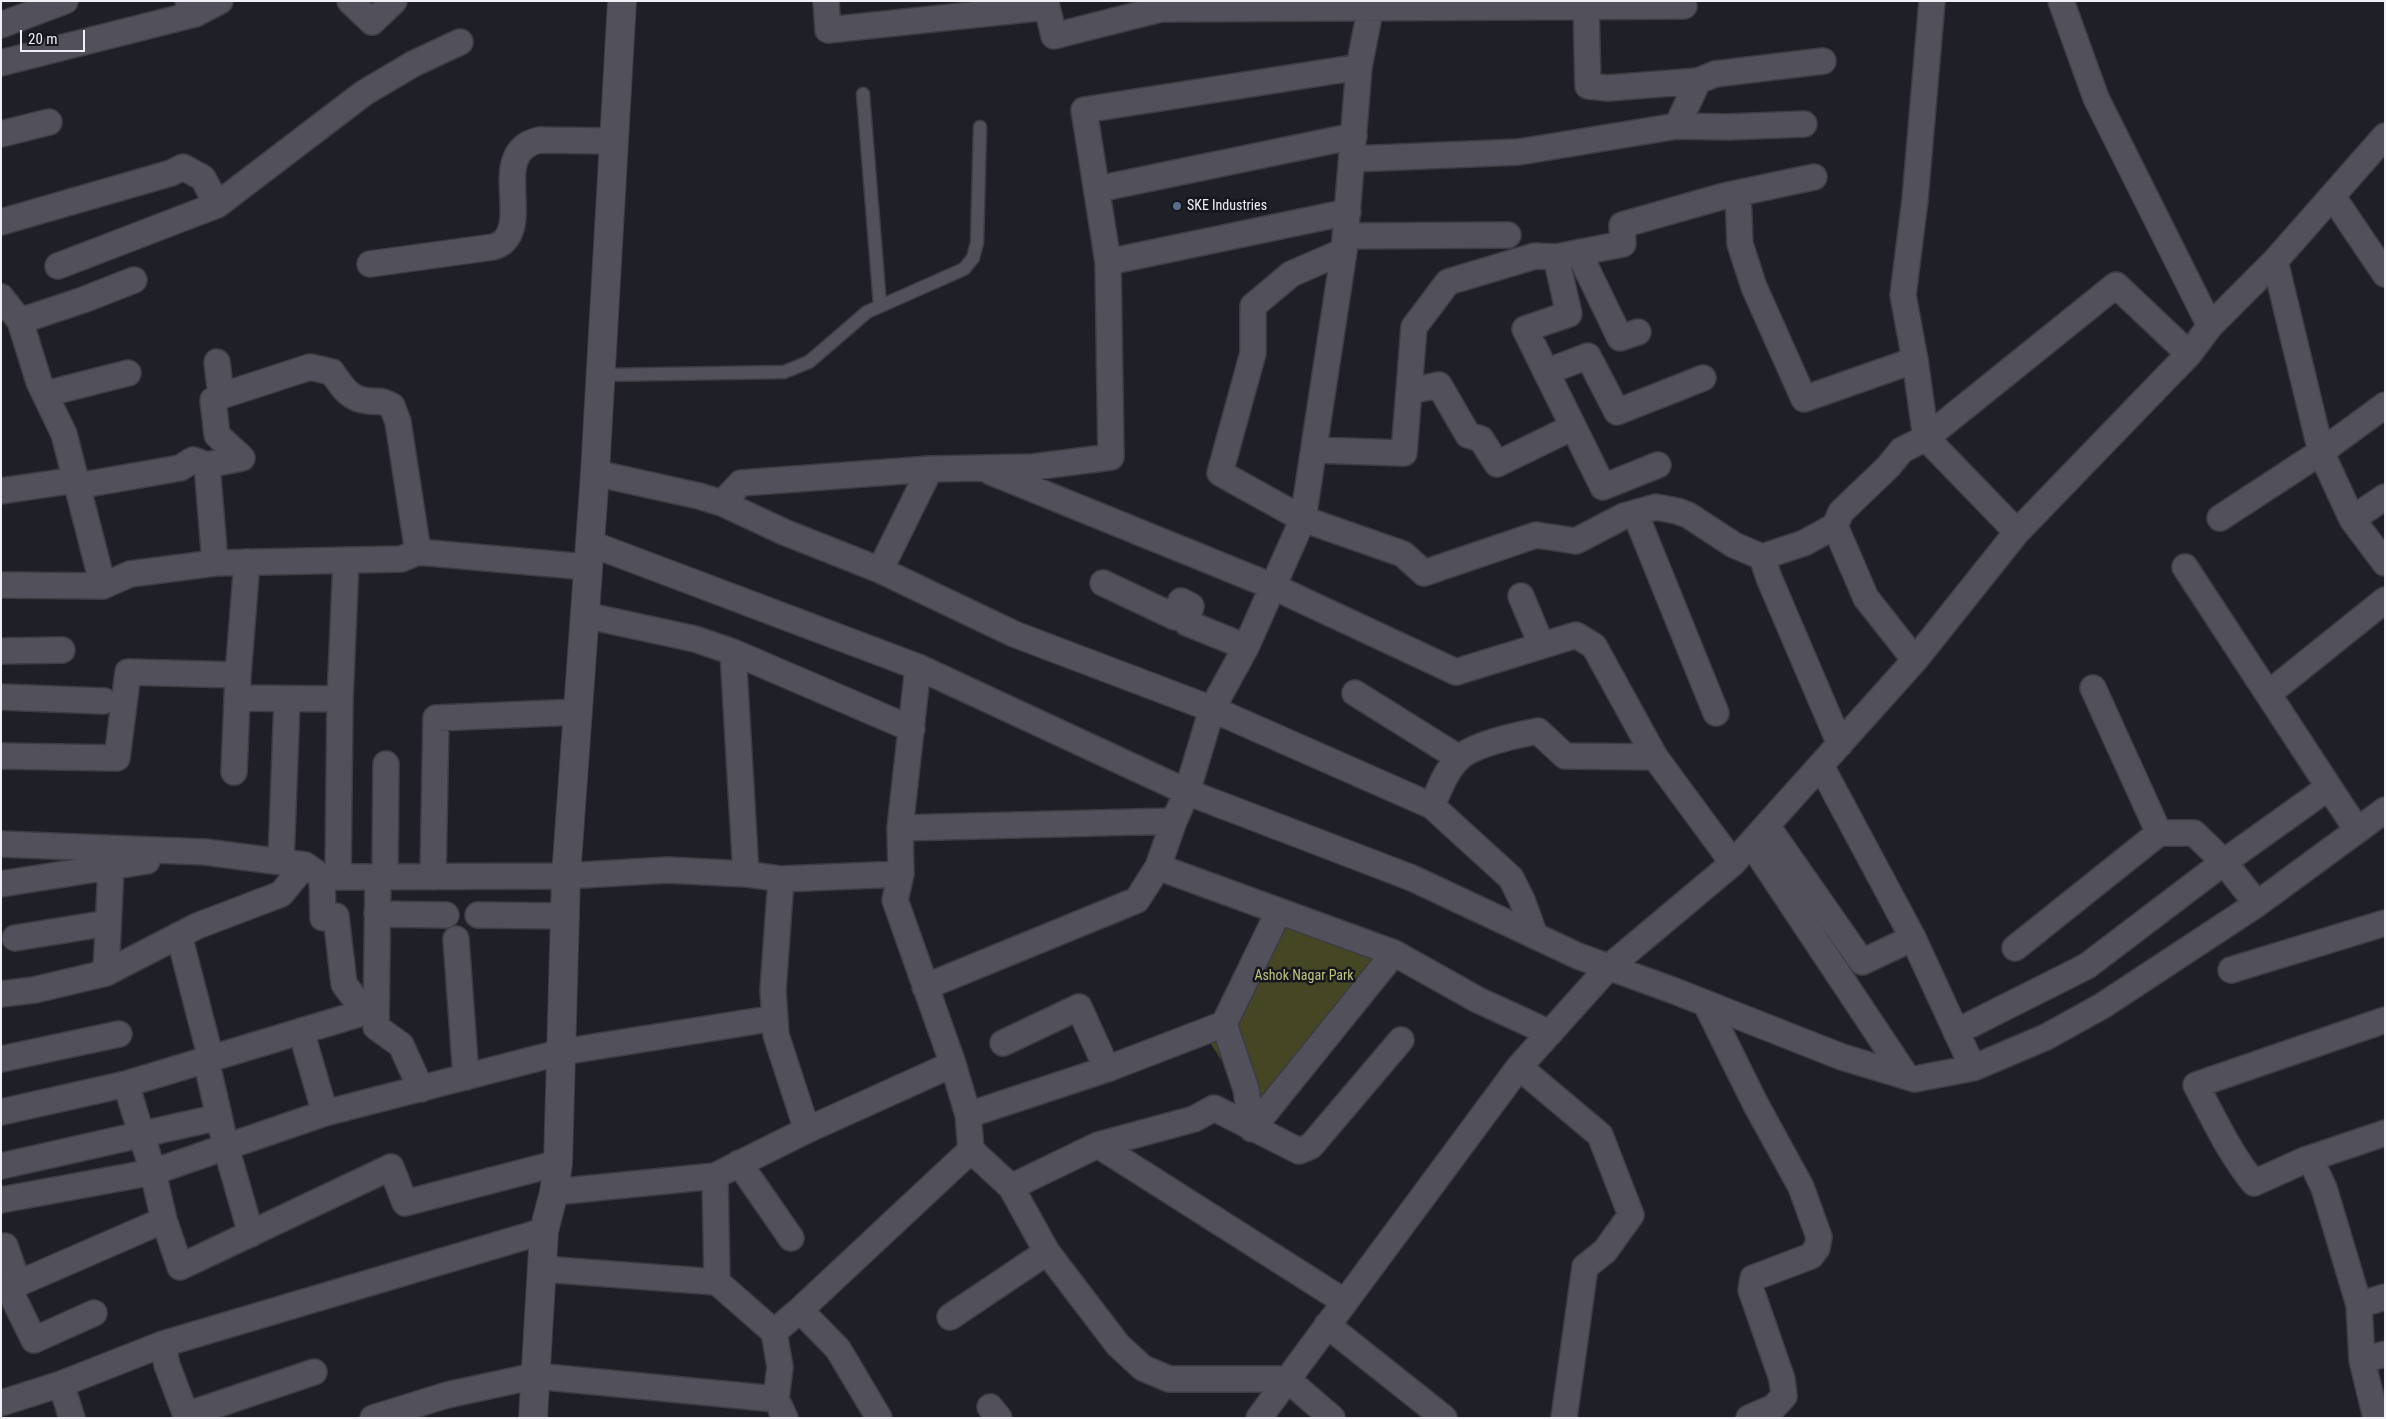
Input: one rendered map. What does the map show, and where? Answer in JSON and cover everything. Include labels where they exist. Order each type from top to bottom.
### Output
[{"type":"street","points":[[1,25],[65,1]]},
{"type":"street","points":[[1,63],[220,1]]},
{"type":"street","points":[[350,1],[372,22],[394,1]]},
{"type":"street","points":[[533,1418],[544,1231],[554,1192],[558,1163],[566,876],[588,555],[596,473],[622,1]]},
{"type":"street","points":[[826,1],[828,30],[1047,7],[1054,36],[1161,9],[1371,5],[1684,6]]},
{"type":"street","points":[[1932,1],[1915,200],[1903,295],[1915,360],[1926,438],[2017,532]]},
{"type":"street","points":[[2061,1],[2096,98],[2210,326]]},
{"type":"street","points":[[925,987],[1137,900],[1158,867],[1174,821],[1187,792],[1212,709],[1246,648],[1303,519],[1346,233],[1359,67],[1371,5]]},
{"type":"street","points":[[1601,5],[1588,86],[1608,88],[1698,81],[1715,74],[1823,61]]},
{"type":"street","points":[[58,266],[217,205],[364,94],[413,64],[460,42]]},
{"type":"street","points":[[722,503],[741,483],[930,469],[1032,467],[1112,457],[1108,262],[1098,189],[1084,110],[1359,67]]},
{"type":"street","points":[[1677,126],[1698,81]]},
{"type":"street","points":[[1,134],[49,122]]},
{"type":"street","points":[[1098,189],[1353,147],[1519,152],[1677,126],[1728,127],[1804,124]]},
{"type":"street","points":[[1259,1418],[1519,1067],[1608,968],[1733,863],[1915,660],[2017,532],[2189,354],[2210,326],[2275,261],[2385,136]]},
{"type":"street","points":[[370,264],[493,247],[504,242],[509,233],[513,217],[513,175],[519,150],[527,143],[539,140],[614,142]]},
{"type":"street","points":[[1,222],[171,173],[183,167],[203,178],[217,205]]},
{"type":"street","points":[[1314,450],[1404,453],[1414,327],[1448,282],[1535,256],[1568,255],[1623,244],[1622,225],[1738,193],[1814,177]]},
{"type":"street","points":[[1738,193],[1740,244],[1754,287],[1804,399],[1915,360]]},
{"type":"street","points":[[2333,197],[2385,274]]},
{"type":"street","points":[[1346,233],[1291,274],[1253,306],[1253,352],[1220,473],[1303,519],[1403,554],[1424,573],[1536,535],[1576,541],[1624,516],[1656,507],[1688,515],[1734,545],[1762,557],[1804,542],[1835,526],[1841,512],[1888,468],[1902,450],[1926,438],[2116,285],[2189,354]]},
{"type":"street","points":[[1108,262],[1346,233],[1508,235]]},
{"type":"street","points":[[1568,255],[1620,338],[1638,332]]},
{"type":"street","points":[[1568,255],[1568,314],[1524,328],[1603,487],[1658,465]]},
{"type":"street","points":[[2275,261],[2320,452],[2352,519],[2385,563]]},
{"type":"street","points":[[20,321],[83,300],[134,280]]},
{"type":"street","points":[[2,301],[20,321],[46,394],[64,434],[103,586]]},
{"type":"street","points":[[1546,372],[1588,356],[1616,412],[1704,378]]},
{"type":"street","points":[[217,362],[221,396]]},
{"type":"street","points":[[1,491],[77,483],[180,468],[193,460],[207,465],[242,458],[218,434],[213,400],[310,366],[332,372],[348,395],[369,401],[380,399],[392,406],[398,422],[418,552]]},
{"type":"street","points":[[46,394],[128,373]]},
{"type":"street","points":[[1410,391],[1439,385],[1468,435],[1481,438],[1497,464],[1573,427]]},
{"type":"street","points":[[2220,518],[2320,452],[2385,405]]},
{"type":"street","points":[[207,465],[215,563]]},
{"type":"street","points":[[982,468],[1274,587],[1456,672],[1576,634],[1594,646],[1655,757],[1733,863]]},
{"type":"street","points":[[880,570],[930,469]]},
{"type":"street","points":[[596,473],[722,503],[784,532],[880,570],[1014,634],[1212,709],[1432,806],[1511,878],[1522,900],[1535,936]]},
{"type":"street","points":[[2352,519],[2385,497]]},
{"type":"street","points":[[1635,513],[1716,713]]},
{"type":"street","points":[[1835,526],[1866,598],[1915,660]]},
{"type":"street","points":[[1,585],[103,586],[130,574],[215,563],[401,559],[418,552],[588,555],[918,667],[1187,792],[1412,878],[1608,968],[1842,1057],[1915,1079],[1973,1068],[2046,1037],[2102,1006],[2257,904],[2385,810]]},
{"type":"street","points":[[1762,557],[1768,578],[1840,744]]},
{"type":"street","points":[[1,994],[34,990],[106,973],[197,926],[282,894],[312,870],[340,699],[346,560]]},
{"type":"street","points":[[234,772],[247,562]]},
{"type":"street","points":[[2185,567],[2357,830]]},
{"type":"street","points":[[1103,583],[1175,617],[1181,601],[1191,606],[1188,623],[1246,648]]},
{"type":"street","points":[[1521,596],[1541,644]]},
{"type":"street","points":[[2268,694],[2385,600]]},
{"type":"street","points":[[584,615],[666,631],[733,652],[912,729]]},
{"type":"street","points":[[1,651],[62,650]]},
{"type":"street","points":[[733,652],[746,874]]},
{"type":"street","points":[[918,667],[900,828],[901,874],[895,900],[953,1064],[968,1115],[971,1150],[1011,1186],[1047,1252],[1118,1345],[1144,1368],[1169,1379],[1287,1380],[1332,1418]]},
{"type":"street","points":[[1,756],[117,758],[128,672],[238,687],[287,700],[340,699]]},
{"type":"street","points":[[2093,688],[2159,833]]},
{"type":"street","points":[[1355,693],[1459,758]]},
{"type":"street","points":[[1,698],[104,701]]},
{"type":"street","points":[[1,1112],[126,1084],[365,1012],[344,984],[336,916],[323,918],[312,870],[287,700]]},
{"type":"street","points":[[433,877],[436,718],[578,712]]},
{"type":"street","points":[[1432,806],[1445,776],[1459,758],[1508,737],[1538,731],[1565,756],[1655,757]]},
{"type":"street","points":[[386,764],[382,876],[377,914],[376,1027],[401,1045],[421,1089]]},
{"type":"street","points":[[1821,766],[1913,938],[1973,1068]]},
{"type":"street","points":[[1956,1032],[2087,966],[2224,862],[2329,787]]},
{"type":"street","points":[[900,828],[1174,821]]},
{"type":"street","points":[[2015,948],[2159,833],[2194,834],[2224,862],[2257,904]]},
{"type":"street","points":[[1759,834],[1862,962],[1913,938]]},
{"type":"street","points":[[1759,834],[1906,1076]]},
{"type":"street","points":[[1,844],[205,852],[312,870],[382,876],[566,876],[667,870],[746,874],[780,879],[901,874]]},
{"type":"street","points":[[1,884],[205,852]]},
{"type":"street","points":[[106,973],[112,866]]},
{"type":"street","points":[[1158,867],[1394,953],[1478,1000],[1550,1033]]},
{"type":"street","points":[[780,879],[773,990],[776,1034],[807,1130]]},
{"type":"street","points":[[968,1115],[1106,1069],[1224,1024],[1279,911]]},
{"type":"street","points":[[377,914],[446,914]]},
{"type":"street","points":[[478,915],[566,916]]},
{"type":"street","points":[[16,938],[108,923]]},
{"type":"street","points":[[2231,970],[2385,923]]},
{"type":"street","points":[[179,935],[209,1059],[226,1147],[251,1234]]},
{"type":"street","points":[[456,938],[466,1077]]},
{"type":"street","points":[[1252,1128],[1394,953]]},
{"type":"street","points":[[1706,1004],[1755,1104],[1801,1187],[1819,1237],[1817,1248],[1811,1256],[1753,1278],[1751,1290],[1782,1379],[1784,1396],[1774,1407],[1749,1418]]},
{"type":"street","points":[[1003,1043],[1079,1006],[1106,1069]]},
{"type":"street","points":[[1,1200],[153,1172],[325,1113],[562,1052],[775,1018]]},
{"type":"street","points":[[2385,1020],[2196,1085],[2242,1168],[2254,1183],[2306,1160],[2385,1133]]},
{"type":"street","points":[[1224,1024],[1246,1089],[1252,1128]]},
{"type":"street","points":[[301,1031],[325,1113]]},
{"type":"street","points":[[1,1059],[118,1034]]},
{"type":"street","points":[[1011,1186],[1098,1145],[1194,1119],[1214,1108],[1299,1151],[1312,1146],[1402,1040]]},
{"type":"street","points":[[554,1192],[715,1176],[807,1130],[953,1064]]},
{"type":"street","points":[[1519,1067],[1600,1135],[1631,1215],[1605,1250],[1585,1267],[1564,1418]]},
{"type":"street","points":[[126,1084],[153,1172],[164,1220],[180,1267],[391,1167],[405,1203],[558,1163]]},
{"type":"street","points":[[1,1166],[219,1117]]},
{"type":"street","points":[[1098,1145],[1344,1302]]},
{"type":"street","points":[[774,1332],[971,1150]]},
{"type":"street","points":[[2306,1160],[2314,1167],[2324,1188],[2360,1305],[2374,1357],[2376,1418]]},
{"type":"street","points":[[739,1163],[791,1238]]},
{"type":"street","points":[[715,1176],[717,1282]]},
{"type":"street","points":[[9,1287],[164,1220]]},
{"type":"street","points":[[1,1403],[61,1384],[163,1344],[544,1231]]},
{"type":"street","points":[[1,1247],[5,1246],[9,1287],[34,1340],[94,1313]]},
{"type":"street","points":[[950,1317],[1047,1252]]},
{"type":"street","points":[[373,1418],[447,1395],[535,1376],[780,1409],[780,1367],[774,1332],[717,1282],[542,1269]]},
{"type":"street","points":[[2360,1305],[2385,1297]]},
{"type":"street","points":[[800,1310],[838,1349],[879,1418]]},
{"type":"street","points":[[1327,1325],[1444,1418]]},
{"type":"street","points":[[163,1344],[170,1374],[186,1416],[314,1372]]},
{"type":"street","points":[[61,1384],[72,1418]]},
{"type":"lane","points":[[863,94],[880,305]]},
{"type":"lane","points":[[601,375],[784,372],[809,362],[861,318],[880,305],[964,269],[974,258],[977,243],[980,127]]},
{"type":"green space","name":"Ashok Nagar Park","points":[[1281,919],[1379,958],[1299,1055],[1251,1106],[1209,1041]]},
{"type":"place","name":"SKE Industries","points":[[1177,206]]}]
